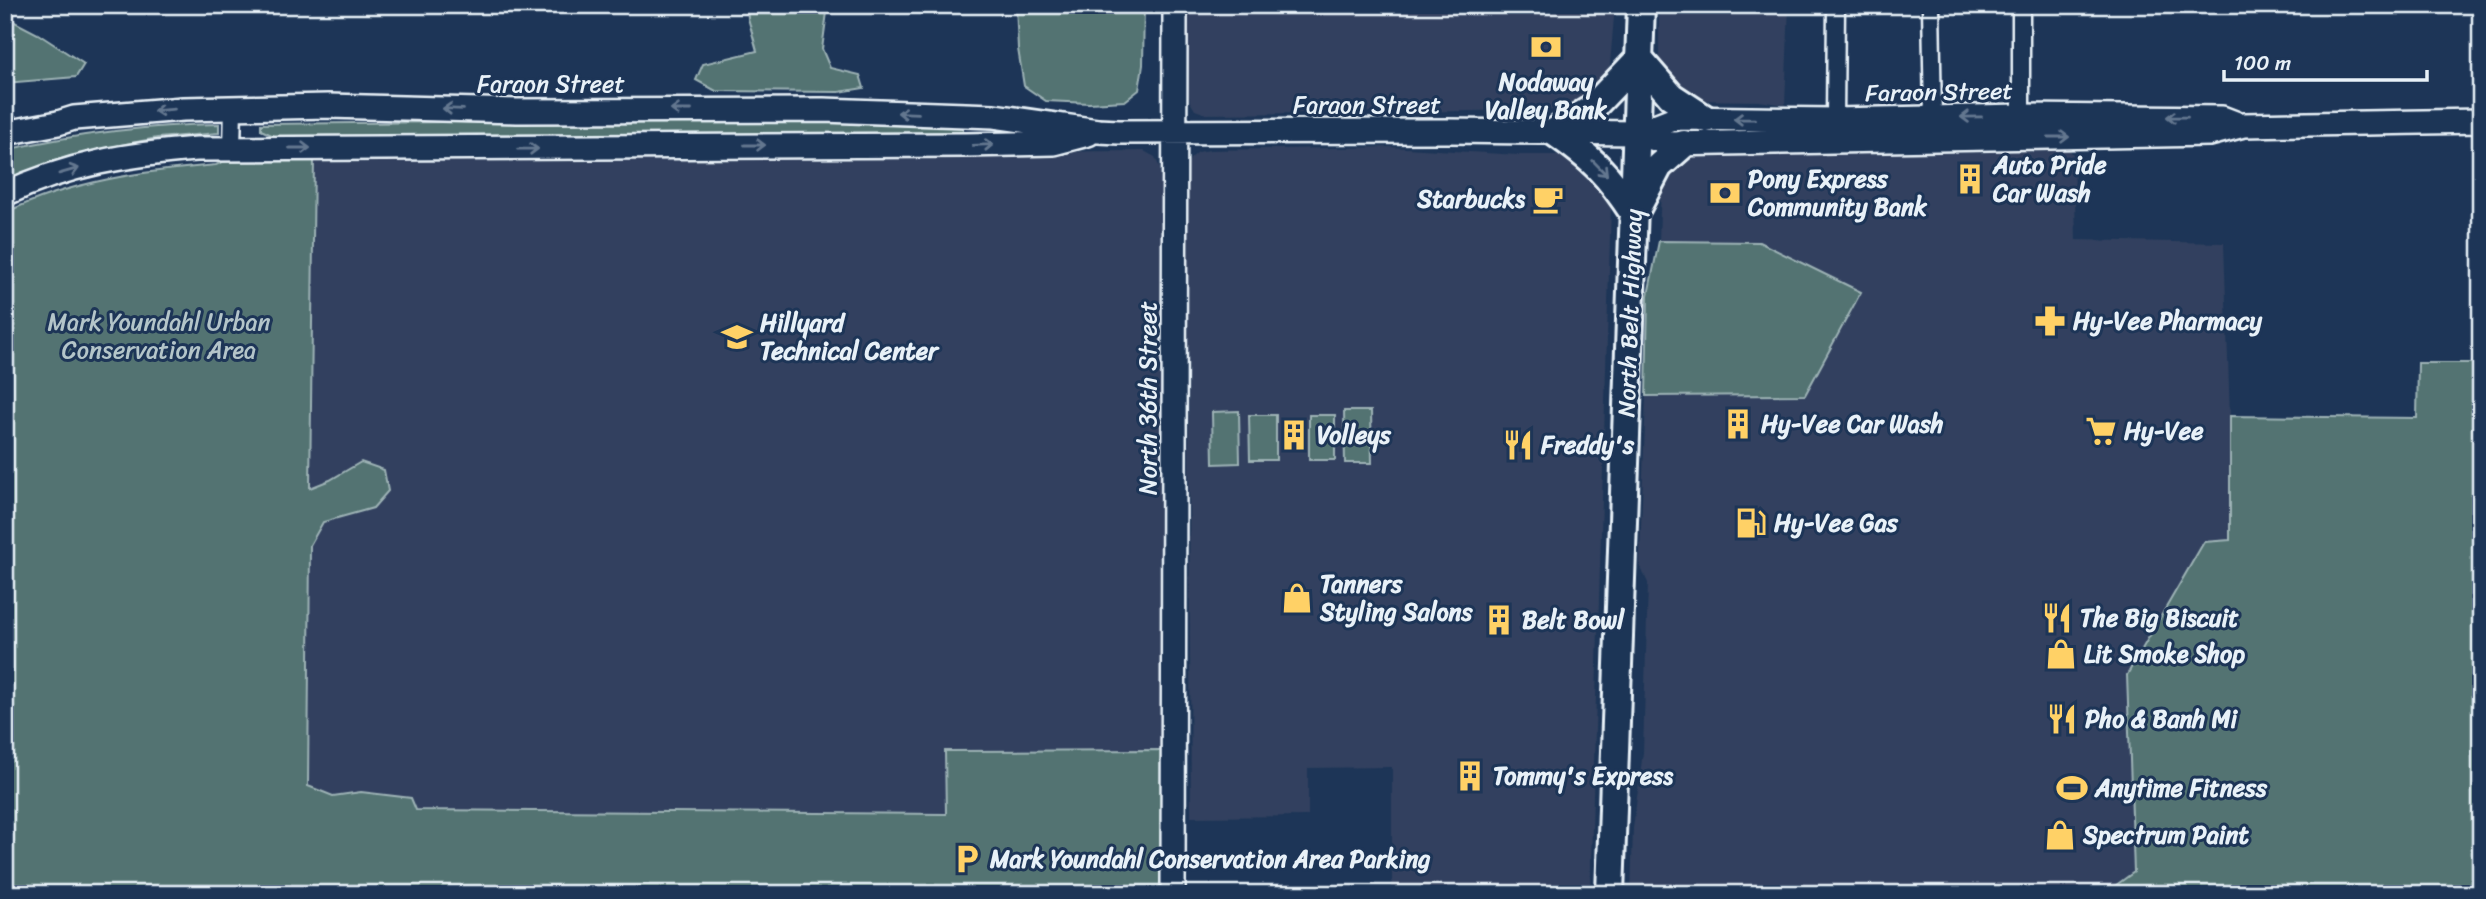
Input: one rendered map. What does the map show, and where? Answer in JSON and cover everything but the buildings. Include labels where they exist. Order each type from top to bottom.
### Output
[{"type":"main road","name":"North 36th Street","points":[[1173,894],[1175,5]]},
{"type":"main road","name":"North Belt Highway","points":[[1609,894],[1641,5]]},
{"type":"main road","points":[[1684,144],[1659,166],[1634,214],[1603,170],[1585,153],[1554,132],[1591,109],[1639,59],[1671,96],[1706,119]]},
{"type":"main road","name":"Faraon Street","points":[[5,134],[74,118],[183,109],[328,106],[517,111],[823,110],[994,116],[1098,131],[1637,133],[1670,144],[2210,134],[2244,125],[2481,121]]},
{"type":"main road","name":"Faraon Street","points":[[1637,133],[1675,118],[2222,118],[2244,125]]},
{"type":"main road","name":"Faraon Street","points":[[5,194],[31,182],[103,160],[135,154],[232,149],[966,145],[1054,142],[1098,131]]},
{"type":"street","points":[[1835,120],[1836,5]]},
{"type":"street","points":[[1931,5],[1933,118]]},
{"type":"street","points":[[2021,5],[2021,116]]},
{"type":"street","points":[[232,149],[233,107]]},
{"type":"shaded area","points":[[1186,5],[1615,5],[1610,65],[1605,83],[1597,94],[1565,110],[1206,114],[1195,110],[1190,102]]},
{"type":"shaded area","points":[[1659,5],[1789,5],[1785,105],[1759,101],[1691,100],[1665,76],[1659,60]]},
{"type":"shaded area","points":[[1390,147],[1560,155],[1574,158],[1604,187],[1611,206],[1590,894],[1392,894],[1392,767],[1308,768],[1308,816],[1191,817],[1187,166],[1198,152],[1210,150]]},
{"type":"shaded area","points":[[1682,149],[2069,149],[2074,156],[2076,240],[2224,243],[2230,416],[2230,540],[2127,675],[2134,872],[2104,894],[1631,894],[1633,828],[1643,752],[1648,583],[1640,566],[1640,553],[1646,396],[1805,395],[1759,242],[1659,241],[1661,182]]},
{"type":"shaded area","name":"Hillyard Technical Center","points":[[1144,151],[1155,157],[1160,168],[1161,186],[1162,750],[946,751],[946,814],[307,809],[314,158]]},
{"type":"green space","points":[[747,5],[828,5],[822,49],[830,68],[860,75],[864,88],[839,92],[716,91],[696,80],[703,64],[757,51]]},
{"type":"green space","points":[[1016,5],[1144,5],[1143,65],[1139,90],[1125,101],[1089,103],[1046,101],[1024,86],[1018,49]]},
{"type":"green space","points":[[5,17],[38,34],[84,64],[76,77],[5,83]]},
{"type":"green space","points":[[727,119],[963,122],[963,137],[291,138],[276,137],[261,130],[261,124]]},
{"type":"green space","points":[[219,124],[219,133],[157,138],[111,147],[89,158],[5,184],[5,150],[112,131]]},
{"type":"green space","name":"Mark Youndahl Urban Conservation Area","points":[[314,158],[310,488],[361,462],[384,470],[388,491],[373,508],[323,522],[310,545],[308,786],[333,796],[361,792],[411,798],[416,810],[946,814],[945,751],[1162,750],[1163,894],[5,894],[5,213],[81,185],[135,174],[216,165],[229,159]]},
{"type":"green space","points":[[1659,241],[1759,242],[1861,292],[1805,395],[1646,396],[1648,295]]},
{"type":"green space","points":[[2418,363],[2481,363],[2481,894],[2104,894],[2134,872],[2127,675],[2204,542],[2230,540],[2230,416],[2417,418]]},
{"type":"green space","points":[[1239,411],[1240,463],[1213,464],[1212,412]]},
{"type":"green space","points":[[1344,411],[1371,411],[1372,463],[1345,463]]},
{"type":"green space","points":[[1249,415],[1276,415],[1276,460],[1250,460]]},
{"type":"green space","points":[[1309,415],[1335,415],[1335,460],[1309,460]]},
{"type":"place","name":"Nodaway Valley Bank","points":[[1546,47]]},
{"type":"place","name":"Auto Pride Car Wash","points":[[1970,179]]},
{"type":"place","name":"Pony Express Community Bank","points":[[1725,193]]},
{"type":"place","name":"Starbucks","points":[[1548,199]]},
{"type":"place","name":"Hy-Vee Pharmacy","points":[[2050,321]]},
{"type":"place","name":"Hillyard Technical Center","points":[[737,337]]},
{"type":"place","name":"Hy-Vee Car Wash","points":[[1738,424]]},
{"type":"place","name":"Hy-Vee","points":[[2101,431]]},
{"type":"place","name":"Volleys","points":[[1294,435]]},
{"type":"place","name":"Freddy's","points":[[1518,445]]},
{"type":"place","name":"Hy-Vee Gas","points":[[1751,523]]},
{"type":"place","name":"Tanners Styling Salons","points":[[1297,598]]},
{"type":"place","name":"The Big Biscuit","points":[[2057,618]]},
{"type":"place","name":"Belt Bowl","points":[[1499,620]]},
{"type":"place","name":"Lit Smoke Shop","points":[[2061,654]]},
{"type":"place","name":"Pho & Banh Mi","points":[[2062,719]]},
{"type":"place","name":"Tommy's Express","points":[[1470,776]]},
{"type":"place","name":"Anytime Fitness","points":[[2072,788]]},
{"type":"place","name":"Spectrum Paint","points":[[2060,835]]},
{"type":"place","name":"Mark Youndahl Conservation Area Parking","points":[[967,859]]}]
